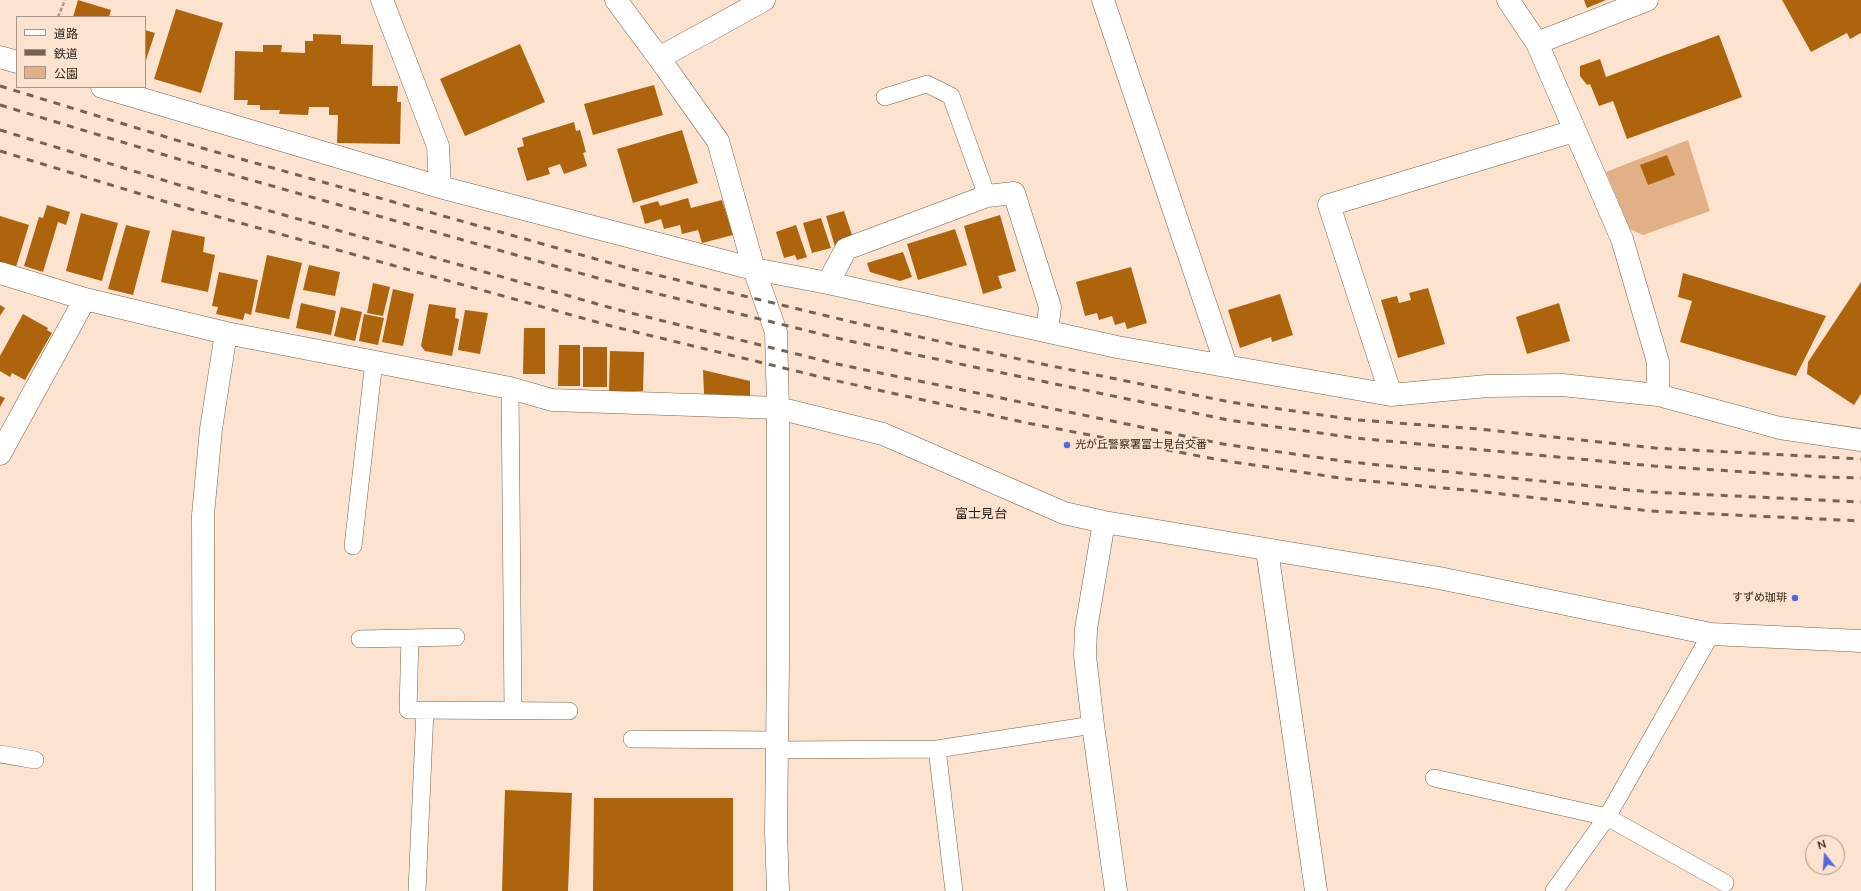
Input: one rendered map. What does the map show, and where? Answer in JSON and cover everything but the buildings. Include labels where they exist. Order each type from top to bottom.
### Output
[{"type":"street","points":[[382,0],[438,146],[440,186]]},
{"type":"street","points":[[616,0],[718,141],[754,270],[776,332],[778,408],[776,831],[778,891]]},
{"type":"street","points":[[659,58],[764,0]]},
{"type":"street","points":[[1103,0],[1226,365]]},
{"type":"street","points":[[1508,0],[1537,43],[1622,239],[1658,362],[1658,395]]},
{"type":"street","points":[[1537,43],[1647,0]]},
{"type":"street","points":[[0,57],[16,62]]},
{"type":"street","points":[[105,88],[440,186],[754,270],[828,283],[1117,346],[1391,394],[1487,386],[1562,386],[1658,395],[1780,428],[1861,440]]},
{"type":"street","points":[[1391,394],[1329,205],[1574,131]]},
{"type":"street","points":[[828,283],[846,249],[986,196],[1014,193],[1050,307],[1047,330]]},
{"type":"street","points":[[0,273],[85,298],[226,333],[510,388],[552,400],[778,408],[883,434],[1064,513],[1104,522],[1439,578],[1711,634],[1861,641]]},
{"type":"street","points":[[0,454],[85,298]]},
{"type":"street","points":[[204,891],[203,515],[211,429],[226,333]]},
{"type":"street","points":[[1104,522],[1086,629],[1086,656],[1093,725],[1116,891]]},
{"type":"street","points":[[1267,550],[1316,891]]},
{"type":"lane","points":[[885,97],[927,84],[952,96],[986,196]]},
{"type":"lane","points":[[352,546],[374,361]]},
{"type":"lane","points":[[510,388],[513,710]]},
{"type":"lane","points":[[1554,891],[1607,817],[1711,634]]},
{"type":"lane","points":[[360,639],[456,637]]},
{"type":"lane","points":[[410,638],[408,710],[569,710]]},
{"type":"lane","points":[[417,891],[425,710]]},
{"type":"lane","points":[[632,739],[777,745],[937,749],[1093,725]]},
{"type":"lane","points":[[937,749],[954,891]]},
{"type":"lane","points":[[0,754],[35,760]]},
{"type":"lane","points":[[1434,778],[1607,817],[1725,883]]},
{"type":"path","points":[[58,16],[65,0]]},
{"type":"green space","points":[[1688,140],[1710,211],[1643,235],[1630,229],[1606,172]]},
{"type":"railway","points":[[0,86],[202,148],[628,268],[848,321],[1037,363],[1230,402],[1357,420],[1480,429],[1655,448],[1861,459]]},
{"type":"railway","points":[[0,105],[198,165],[622,285],[845,340],[1228,420],[1355,438],[1654,466],[1861,478]]},
{"type":"railway","points":[[0,130],[189,188],[615,309],[837,364],[1223,444],[1350,462],[1651,492],[1861,502]]},
{"type":"railway","points":[[0,151],[183,207],[611,326],[833,380],[1027,423],[1220,460],[1347,479],[1476,491],[1650,511],[1861,521]]},
{"type":"place","name":"光が丘警察署富士見台交番","points":[[1067,445]]},
{"type":"place","name":"すずめ珈琲","points":[[1795,598]]},
{"type":"district","name":"富士見台","points":[[981,514]]}]
